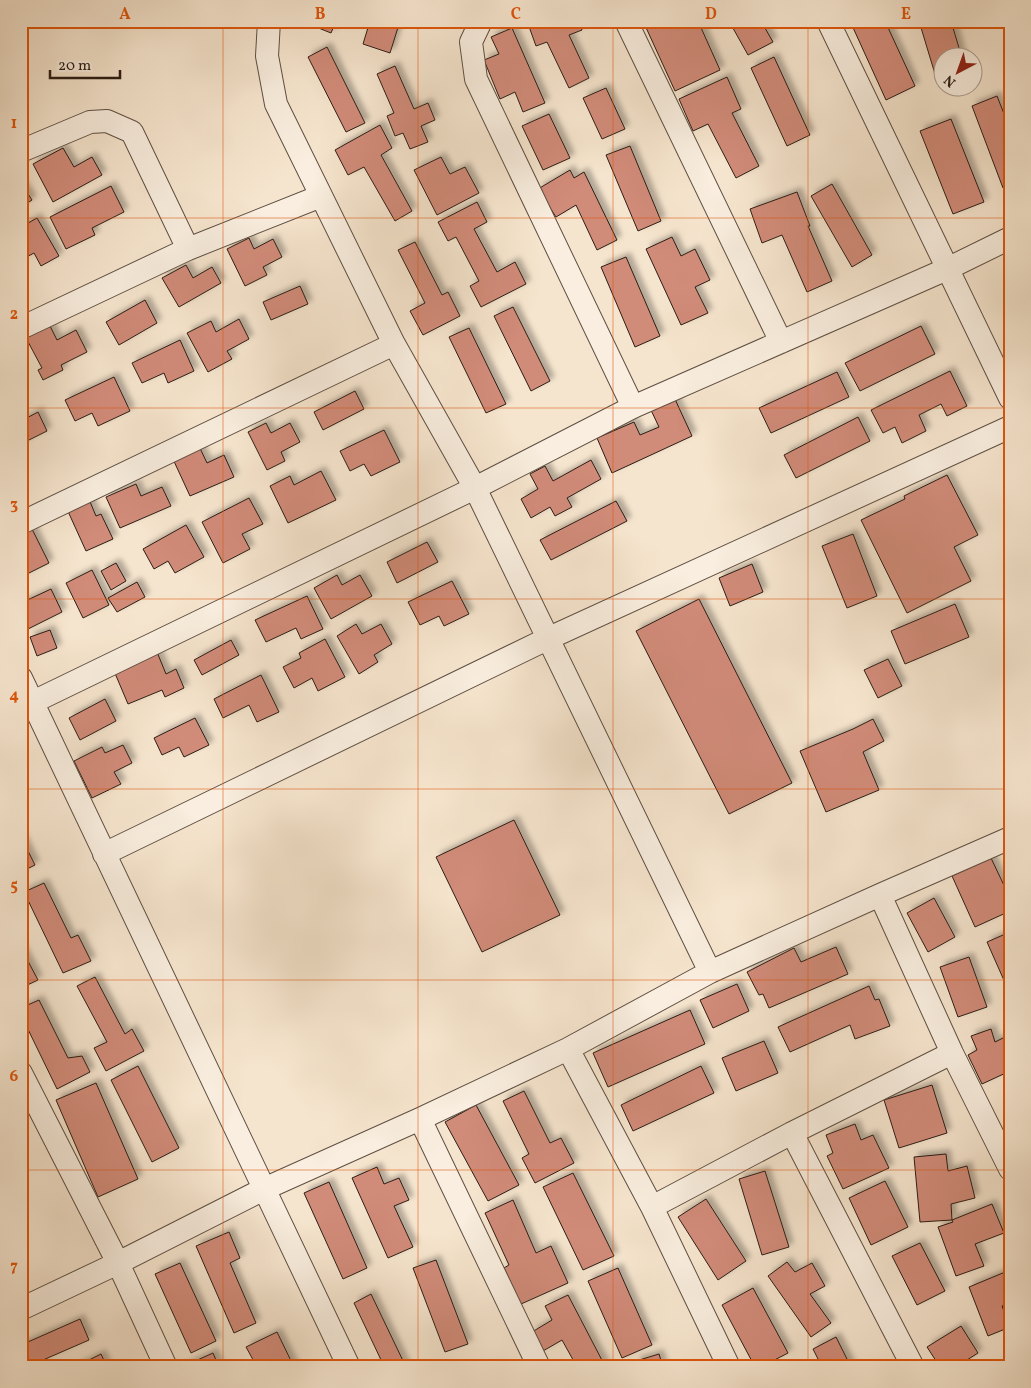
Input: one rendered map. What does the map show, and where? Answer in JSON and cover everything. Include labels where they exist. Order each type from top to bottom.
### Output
[{"type":"street","points":[[269,21],[267,56],[276,104],[394,344],[475,488],[710,972]]},
{"type":"street","points":[[481,21],[471,42],[476,79],[633,407]]},
{"type":"street","points":[[626,21],[781,342]]},
{"type":"street","points":[[828,21],[1010,398]]},
{"type":"street","points":[[21,151],[90,122],[107,121],[132,132],[188,249]]},
{"type":"street","points":[[21,328],[188,249],[321,196]]},
{"type":"street","points":[[33,702],[475,488],[633,407],[947,270],[1010,238]]},
{"type":"street","points":[[21,523],[394,344]]},
{"type":"street","points":[[104,854],[547,639],[1010,427]]},
{"type":"street","points":[[21,678],[349,1367]]},
{"type":"street","points":[[21,1309],[118,1263],[264,1189],[420,1119],[568,1049],[710,972],[1010,838]]},
{"type":"street","points":[[880,895],[952,1053],[1010,1170]]},
{"type":"street","points":[[568,1049],[652,1207],[728,1367]]},
{"type":"street","points":[[652,1207],[792,1133],[952,1053]]},
{"type":"street","points":[[21,1073],[118,1263],[166,1367]]},
{"type":"street","points":[[420,1119],[539,1367]]},
{"type":"street","points":[[792,1133],[913,1367]]},
{"type":"building","points":[[318,21],[336,21],[331,33],[316,27]]},
{"type":"building","points":[[370,21],[400,21],[390,53],[363,44]]},
{"type":"building","points":[[527,21],[579,21],[582,30],[569,35],[589,78],[569,88],[547,42],[536,46]]},
{"type":"building","points":[[643,21],[698,21],[720,70],[675,91]]},
{"type":"building","points":[[729,21],[761,21],[773,42],[748,55]]},
{"type":"building","points":[[850,21],[885,21],[915,86],[886,100]]},
{"type":"building","points":[[919,21],[951,21],[959,48],[934,48],[934,71]]},
{"type":"building","points":[[512,28],[545,103],[523,112],[515,92],[500,99],[484,60],[499,54],[491,37]]},
{"type":"building","points":[[327,47],[365,123],[346,132],[308,57]]},
{"type":"building","points":[[774,57],[810,135],[787,146],[751,68]]},
{"type":"building","points":[[395,66],[414,109],[428,103],[435,120],[421,126],[428,142],[410,149],[403,133],[395,136],[387,116],[394,113],[377,74]]},
{"type":"building","points":[[727,77],[741,109],[732,113],[759,166],[736,178],[708,124],[693,131],[679,99]]},
{"type":"building","points":[[606,88],[625,129],[602,139],[583,98]]},
{"type":"building","points":[[997,96],[1010,129],[1010,186],[1003,188],[972,106]]},
{"type":"building","points":[[549,114],[570,158],[543,170],[522,126]]},
{"type":"building","points":[[951,119],[984,202],[953,214],[920,131]]},
{"type":"building","points":[[380,125],[392,148],[381,155],[412,211],[395,221],[364,167],[348,175],[335,150]]},
{"type":"building","points":[[630,146],[661,221],[638,231],[606,155]]},
{"type":"building","points":[[63,148],[74,167],[92,157],[102,175],[53,202],[33,164]]},
{"type":"building","points":[[441,157],[450,174],[465,167],[479,193],[437,215],[414,170]]},
{"type":"building","points":[[570,170],[574,178],[584,172],[617,240],[597,250],[576,205],[556,217],[538,189]]},
{"type":"building","points":[[21,183],[32,200],[21,207]]},
{"type":"building","points":[[832,184],[872,255],[852,267],[811,196]]},
{"type":"building","points":[[111,186],[124,212],[92,228],[95,235],[66,249],[50,217]]},
{"type":"building","points":[[797,192],[810,226],[808,226],[832,281],[807,292],[782,235],[762,243],[750,209]]},
{"type":"building","points":[[477,202],[487,222],[474,229],[497,272],[515,262],[526,284],[481,307],[470,286],[479,281],[456,237],[448,241],[438,222]]},
{"type":"building","points":[[37,218],[59,256],[41,266],[34,253],[21,260],[21,227]]},
{"type":"building","points":[[672,237],[681,256],[695,249],[710,280],[695,287],[708,313],[681,325],[646,249]]},
{"type":"building","points":[[249,238],[254,249],[273,239],[282,257],[263,267],[267,275],[245,286],[227,249]]},
{"type":"building","points":[[415,242],[442,295],[448,292],[460,316],[423,335],[410,311],[425,303],[398,250]]},
{"type":"building","points":[[626,257],[660,336],[635,347],[601,267]]},
{"type":"building","points":[[186,265],[193,278],[212,267],[221,283],[179,307],[162,278]]},
{"type":"building","points":[[300,286],[308,304],[271,320],[263,302]]},
{"type":"building","points":[[145,300],[157,323],[119,345],[106,322]]},
{"type":"building","points":[[513,307],[550,381],[531,391],[494,316]]},
{"type":"building","points":[[239,319],[249,339],[227,351],[232,359],[208,372],[187,333],[211,321],[216,332]]},
{"type":"building","points":[[50,326],[57,340],[76,330],[87,352],[61,365],[63,370],[43,380],[38,370],[42,368],[26,338]]},
{"type":"building","points":[[921,326],[935,354],[860,391],[845,363]]},
{"type":"building","points":[[469,328],[506,404],[486,413],[449,337]]},
{"type":"building","points":[[180,340],[194,371],[168,383],[164,373],[142,383],[132,363]]},
{"type":"building","points":[[950,371],[967,406],[947,416],[941,404],[919,415],[926,431],[902,443],[895,427],[883,433],[871,410]]},
{"type":"building","points":[[837,372],[849,397],[771,433],[759,408]]},
{"type":"building","points":[[114,377],[130,411],[98,426],[92,413],[75,421],[65,400]]},
{"type":"building","points":[[355,391],[364,409],[323,430],[314,412]]},
{"type":"building","points":[[674,397],[692,436],[612,473],[597,438],[634,422],[640,435],[659,427],[650,408]]},
{"type":"building","points":[[38,412],[47,431],[21,444],[21,421]]},
{"type":"building","points":[[858,417],[870,441],[796,478],[784,455]]},
{"type":"building","points":[[266,423],[271,433],[290,423],[300,442],[281,452],[285,461],[267,470],[248,432]]},
{"type":"building","points":[[384,430],[400,462],[371,476],[364,464],[350,471],[340,451]]},
{"type":"building","points":[[198,444],[207,463],[224,455],[234,477],[190,496],[172,457]]},
{"type":"building","points":[[591,460],[601,479],[567,498],[572,507],[555,516],[550,507],[531,518],[521,499],[538,489],[530,474],[545,466],[553,481]]},
{"type":"building","points":[[321,471],[336,500],[288,523],[270,486],[290,476],[294,485]]},
{"type":"building","points":[[947,475],[978,535],[954,547],[971,581],[907,613],[861,520],[905,499],[904,496]]},
{"type":"building","points":[[136,484],[141,496],[162,487],[171,506],[120,528],[106,497]]},
{"type":"building","points":[[88,497],[96,516],[101,514],[113,539],[86,551],[66,507]]},
{"type":"building","points":[[249,498],[263,524],[242,534],[250,549],[223,563],[202,522]]},
{"type":"building","points":[[616,501],[627,521],[551,560],[540,540]]},
{"type":"building","points":[[29,523],[49,563],[21,577],[21,526]]},
{"type":"building","points":[[186,525],[204,557],[175,573],[168,561],[154,569],[143,549]]},
{"type":"building","points":[[853,534],[877,596],[847,608],[822,546]]},
{"type":"building","points":[[427,542],[438,562],[397,583],[387,562]]},
{"type":"building","points":[[116,563],[126,581],[111,590],[101,571]]},
{"type":"building","points":[[752,564],[763,592],[730,606],[719,578]]},
{"type":"building","points":[[92,570],[109,605],[83,618],[66,583]]},
{"type":"building","points":[[337,575],[342,585],[360,575],[372,596],[331,619],[314,588]]},
{"type":"building","points":[[452,581],[469,614],[444,626],[439,616],[420,625],[408,602]]},
{"type":"building","points":[[137,582],[145,597],[117,612],[108,598]]},
{"type":"building","points":[[51,589],[62,612],[24,631],[21,626],[21,603]]},
{"type":"building","points":[[307,596],[323,629],[301,639],[296,628],[266,642],[255,620]]},
{"type":"building","points":[[699,599],[792,783],[729,814],[636,631]]},
{"type":"building","points":[[955,604],[969,637],[905,664],[891,631]]},
{"type":"building","points":[[356,624],[362,634],[381,624],[392,644],[374,655],[378,662],[359,674],[337,636]]},
{"type":"building","points":[[50,630],[57,648],[37,656],[30,637]]},
{"type":"building","points":[[325,639],[345,677],[318,691],[312,678],[294,688],[283,667],[301,658],[299,653]]},
{"type":"building","points":[[231,640],[239,655],[202,675],[194,660]]},
{"type":"building","points":[[157,652],[166,674],[176,669],[184,688],[165,697],[162,690],[128,704],[114,671]]},
{"type":"building","points":[[888,659],[902,686],[878,698],[864,670]]},
{"type":"building","points":[[261,675],[279,712],[257,722],[249,705],[223,718],[214,699]]},
{"type":"building","points":[[105,699],[116,721],[80,740],[69,718]]},
{"type":"building","points":[[195,718],[209,745],[184,757],[179,747],[162,755],[154,738]]},
{"type":"building","points":[[873,719],[884,741],[863,752],[879,790],[826,812],[800,751]]},
{"type":"building","points":[[123,745],[132,763],[114,772],[121,784],[92,798],[74,761],[102,747],[105,753]]},
{"type":"building","points":[[514,820],[560,915],[482,952],[436,857]]},
{"type":"building","points":[[21,837],[35,865],[21,872]]},
{"type":"building","points":[[991,858],[1010,898],[1010,911],[975,927],[952,876]]},
{"type":"building","points":[[44,883],[71,938],[78,935],[91,961],[63,973],[24,892]]},
{"type":"building","points":[[934,898],[955,937],[928,952],[907,913]]},
{"type":"building","points":[[1010,932],[1010,994],[987,942]]},
{"type":"building","points":[[836,947],[848,974],[769,1008],[763,994],[759,995],[747,972],[794,948],[801,962]]},
{"type":"building","points":[[21,948],[38,980],[21,988]]},
{"type":"building","points":[[969,957],[987,1007],[958,1017],[940,967]]},
{"type":"building","points":[[95,977],[125,1034],[132,1029],[144,1051],[106,1071],[94,1048],[107,1042],[77,986]]},
{"type":"building","points":[[737,984],[749,1011],[713,1028],[700,1000]]},
{"type":"building","points":[[869,986],[875,1000],[879,999],[890,1026],[855,1039],[850,1025],[790,1052],[778,1027]]},
{"type":"building","points":[[39,1000],[68,1058],[82,1056],[90,1072],[57,1089],[21,1015],[21,1008]]},
{"type":"building","points":[[690,1010],[705,1044],[608,1087],[593,1053]]},
{"type":"building","points":[[991,1029],[995,1042],[1005,1037],[1010,1048],[1010,1071],[982,1084],[968,1055],[977,1050],[971,1036]]},
{"type":"building","points":[[764,1041],[778,1073],[736,1091],[722,1058]]},
{"type":"building","points":[[138,1066],[179,1148],[152,1162],[111,1080]]},
{"type":"building","points":[[701,1066],[714,1093],[633,1131],[621,1105]]},
{"type":"building","points":[[96,1083],[138,1179],[98,1197],[56,1100]]},
{"type":"building","points":[[932,1085],[947,1133],[899,1148],[884,1100]]},
{"type":"building","points":[[524,1091],[550,1143],[561,1138],[574,1163],[535,1183],[522,1158],[529,1154],[503,1101]]},
{"type":"building","points":[[476,1105],[519,1185],[488,1201],[445,1122]]},
{"type":"building","points":[[855,1124],[861,1140],[873,1135],[889,1168],[843,1189],[827,1156],[833,1153],[826,1135]]},
{"type":"building","points":[[946,1154],[948,1171],[967,1166],[975,1198],[951,1204],[952,1220],[920,1222],[914,1157]]},
{"type":"building","points":[[377,1167],[384,1184],[399,1178],[409,1200],[394,1206],[413,1247],[388,1258],[352,1178]]},
{"type":"building","points":[[765,1171],[789,1247],[762,1255],[739,1179]]},
{"type":"building","points":[[573,1173],[614,1256],[583,1270],[543,1187]]},
{"type":"building","points":[[885,1181],[908,1227],[871,1245],[849,1198]]},
{"type":"building","points":[[329,1182],[367,1268],[343,1279],[304,1193]]},
{"type":"building","points":[[706,1199],[746,1261],[718,1280],[678,1217]]},
{"type":"building","points":[[513,1200],[536,1253],[551,1246],[568,1283],[521,1304],[504,1268],[509,1265],[485,1213]]},
{"type":"building","points":[[992,1204],[1004,1233],[975,1244],[984,1266],[956,1276],[938,1227]]},
{"type":"building","points":[[229,1232],[240,1258],[230,1263],[256,1323],[234,1333],[196,1246]]},
{"type":"building","points":[[920,1243],[945,1291],[917,1305],[892,1256]]},
{"type":"building","points":[[436,1260],[468,1344],[445,1352],[413,1268]]},
{"type":"building","points":[[787,1262],[795,1272],[812,1263],[825,1286],[810,1294],[831,1323],[811,1337],[768,1276]]},
{"type":"building","points":[[180,1263],[216,1341],[191,1353],[155,1274]]},
{"type":"building","points":[[618,1268],[652,1345],[622,1358],[588,1281]]},
{"type":"building","points":[[1010,1270],[1010,1303],[1002,1306],[1010,1327],[988,1336],[969,1287]]},
{"type":"building","points":[[753,1288],[788,1353],[761,1367],[755,1367],[722,1305]]},
{"type":"building","points":[[371,1294],[406,1367],[372,1367],[382,1362],[354,1303]]},
{"type":"building","points":[[568,1295],[605,1366],[577,1367],[562,1340],[543,1351],[532,1332],[552,1320],[545,1306]]},
{"type":"building","points":[[80,1319],[89,1340],[27,1367],[21,1367],[21,1345]]},
{"type":"building","points":[[961,1326],[978,1353],[956,1367],[940,1367],[927,1347]]},
{"type":"building","points":[[277,1332],[294,1367],[257,1367],[246,1347]]},
{"type":"building","points":[[836,1337],[851,1367],[822,1367],[813,1349]]},
{"type":"building","points":[[213,1353],[219,1367],[182,1367]]},
{"type":"building","points":[[101,1354],[107,1367],[75,1367]]},
{"type":"building","points":[[659,1354],[663,1367],[637,1367],[636,1361]]}]
